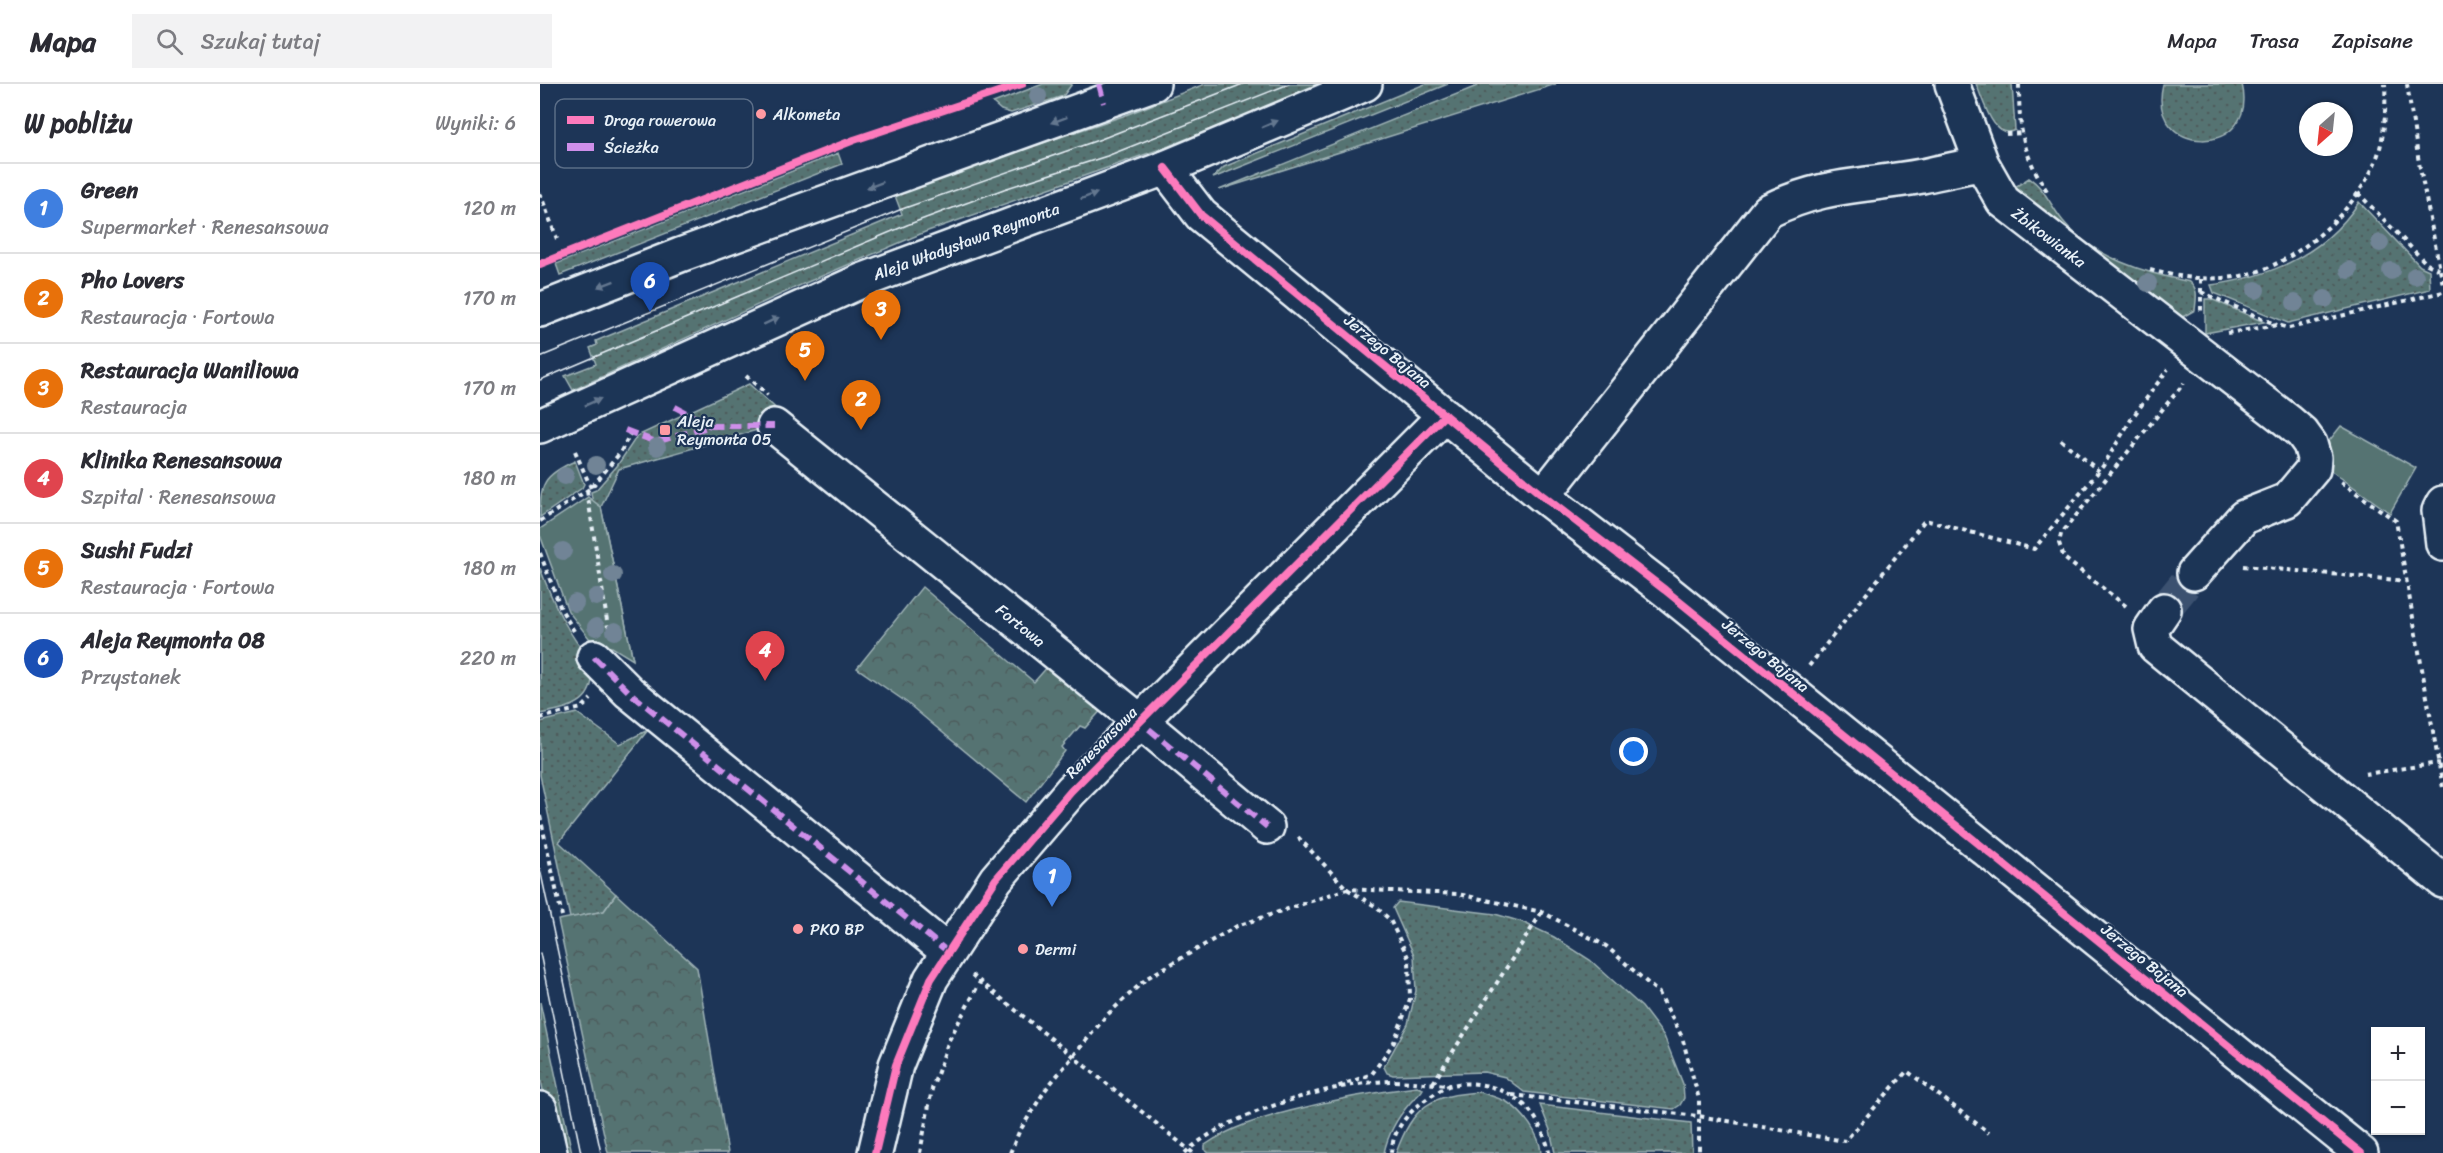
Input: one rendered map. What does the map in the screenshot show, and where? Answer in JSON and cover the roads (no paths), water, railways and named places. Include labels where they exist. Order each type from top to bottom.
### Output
[{"type":"street","points":[[540,310],[1101,94],[1152,84]]},
{"type":"street","name":"Aleja Władysława Reymonta","points":[[540,426],[861,280],[1165,168],[1365,84]]},
{"type":"street","name":"Żbikowianka","points":[[1952,84],[1982,165],[2003,201],[2190,356],[2302,433],[2310,444],[2314,458],[2313,468],[2287,501],[2244,517],[2194,573]]},
{"type":"street","points":[[1542,496],[1768,211],[1811,193],[1846,185],[1922,176],[1952,168],[1982,165]]},
{"type":"street","name":"Jerzego Bajana","points":[[1165,168],[1201,215],[1542,496],[1665,590],[2361,1153]]},
{"type":"street","name":"Renesansowa","points":[[874,1153],[896,1065],[931,979],[996,879],[1071,791],[1445,415]]},
{"type":"street","name":"Fortowa","points":[[774,426],[1140,722],[1280,830]]},
{"type":"street","points":[[2443,503],[2439,511],[2443,544]]},
{"type":"street","points":[[2159,616],[2151,629],[2155,646],[2443,881]]},
{"type":"street","points":[[601,646],[629,692],[948,952]]},
{"type":"street","points":[[540,1109],[550,1153]]},
{"type":"tunnel","points":[[2164,610],[2194,573]]},
{"type":"tram line","points":[[540,357],[902,209],[1101,139],[1243,84]]},
{"type":"tram line","points":[[540,380],[907,225],[1004,189],[1107,156],[1289,84]]},
{"type":"tram line","points":[[540,869],[601,1153]]},
{"type":"tram line","points":[[540,953],[581,1153]]},
{"type":"place","name":"Alkometa","points":[[761,114]]},
{"type":"place","name":"Aleja Reymonta 08","points":[[650,312]]},
{"type":"place","name":"Restauracja Waniliowa","points":[[881,340]]},
{"type":"place","name":"Sushi Fudzi","points":[[805,381]]},
{"type":"place","name":"Aleja Reymonta 05","points":[[665,430]]},
{"type":"place","name":"Pho Lovers","points":[[861,430]]},
{"type":"place","name":"Klinika Renesansowa","points":[[765,681]]},
{"type":"place","name":"Green","points":[[1052,907]]},
{"type":"place","name":"PKO BP","points":[[798,929]]},
{"type":"place","name":"Dermi","points":[[1023,949]]}]
